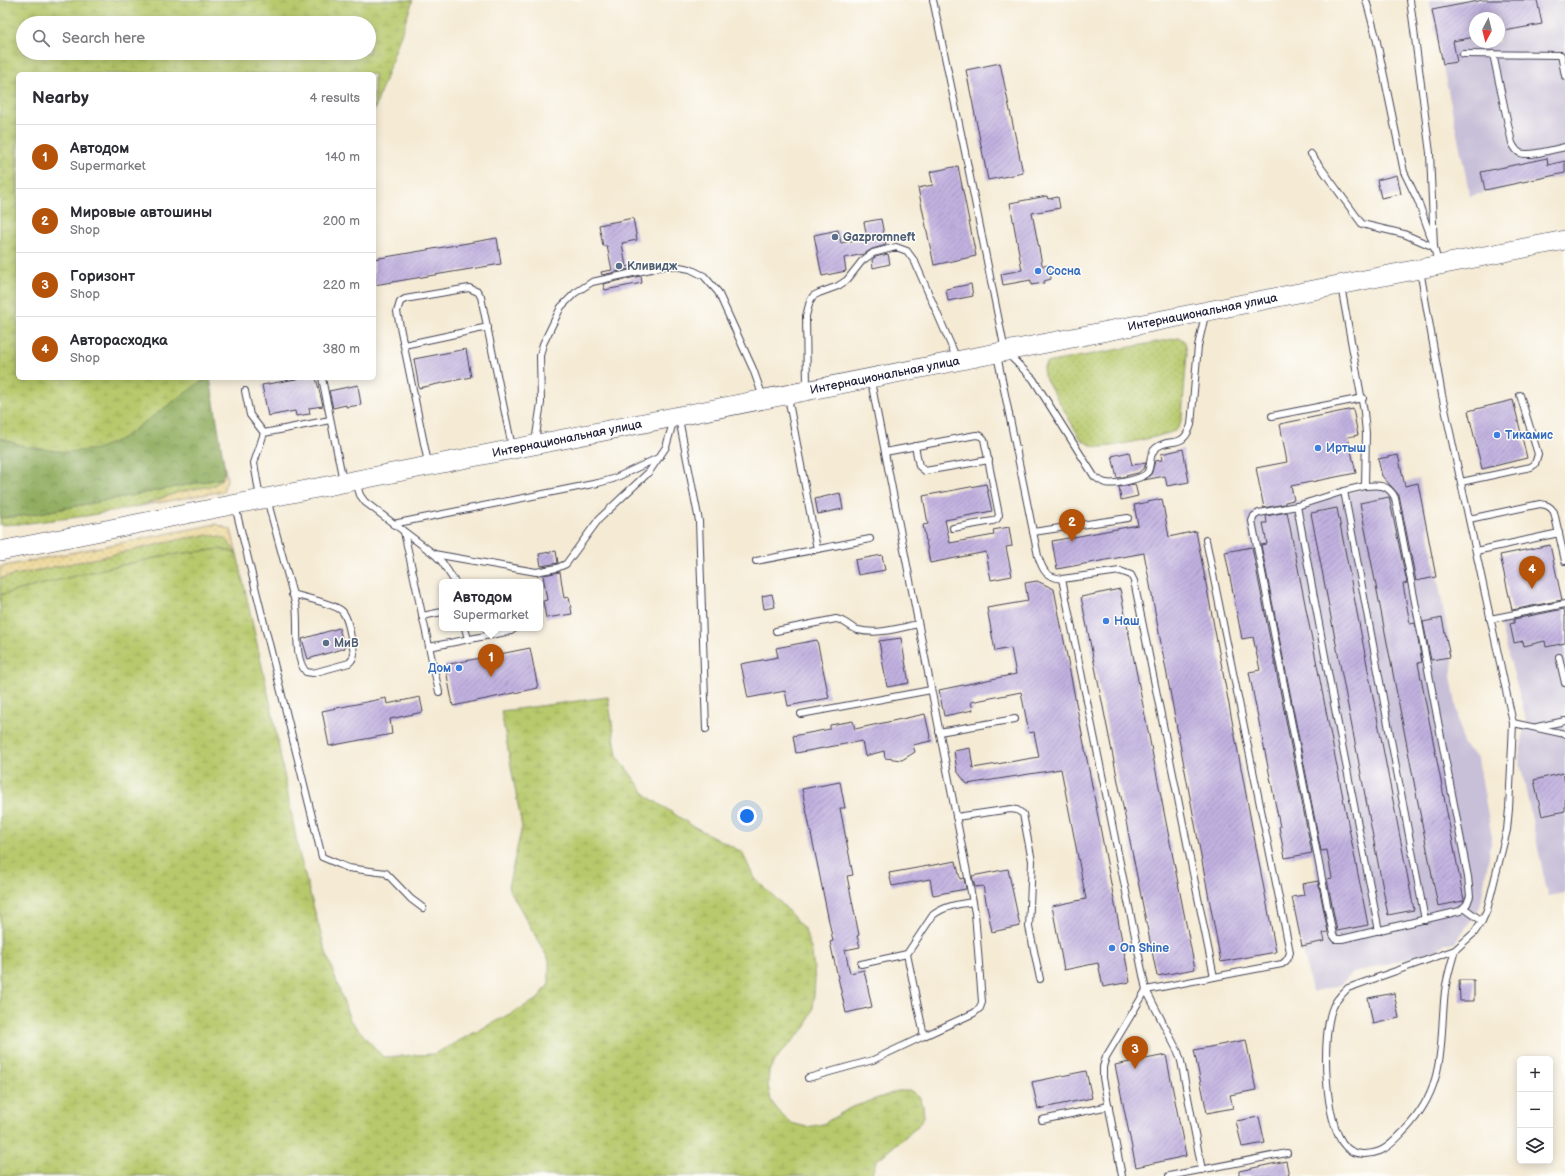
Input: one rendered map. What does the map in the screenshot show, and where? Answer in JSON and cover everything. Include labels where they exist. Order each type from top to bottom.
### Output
[{"type":"main road","name":"Интернациональная улица","points":[[205,510],[1565,240]]},
{"type":"main road","points":[[0,538],[61,533],[205,510]]},
{"type":"main road","points":[[0,551],[205,510]]},
{"type":"lane","points":[[934,0],[1033,532],[1041,566],[1051,578],[1062,579],[1120,571],[1131,575],[1134,581],[1214,977]]},
{"type":"lane","points":[[1366,0],[1380,51],[1404,172],[1418,201],[1434,247],[1438,265]]},
{"type":"lane","points":[[1410,0],[1430,152],[1434,247]]},
{"type":"lane","points":[[1463,54],[1563,54],[1565,76]]},
{"type":"lane","points":[[1493,54],[1512,143],[1515,149],[1520,153],[1527,154],[1565,147]]},
{"type":"lane","points":[[1311,154],[1362,224],[1404,234],[1434,247]]},
{"type":"lane","points":[[807,390],[806,316],[810,301],[818,293],[838,286],[847,280],[862,260],[873,252],[896,248],[907,251],[915,262],[957,360]]},
{"type":"lane","points":[[535,444],[541,403],[540,356],[543,344],[562,308],[575,293],[592,282],[669,265],[690,269],[704,276],[718,292],[753,369],[763,398]]},
{"type":"lane","points":[[1419,269],[1442,395],[1513,723],[1509,809],[1507,830],[1487,910],[1474,933],[1455,950],[1348,988],[1339,996],[1333,1007],[1328,1023],[1325,1050],[1329,1102],[1336,1130],[1346,1148],[1356,1153],[1367,1154],[1381,1151],[1394,1142],[1412,1122],[1429,1097],[1440,1063],[1445,992],[1455,950]]},
{"type":"lane","points":[[1341,285],[1362,398],[1366,433],[1365,486]]},
{"type":"lane","points":[[429,466],[397,312],[400,302],[405,299],[469,288],[475,290],[481,297],[512,449]]},
{"type":"lane","points":[[1000,352],[1033,380],[1094,476],[1098,480],[1112,484],[1143,477],[1148,472],[1154,449],[1158,446],[1182,440],[1188,434],[1192,425],[1198,346],[1206,311]]},
{"type":"lane","points":[[404,345],[488,327]]},
{"type":"lane","points":[[808,1078],[873,1060],[974,1013],[980,1008],[982,1002],[975,913],[870,378]]},
{"type":"lane","points":[[322,380],[330,420],[349,481],[365,502],[434,554],[447,568],[453,579]]},
{"type":"lane","points":[[245,391],[250,415],[264,433]]},
{"type":"lane","points":[[787,394],[818,549]]},
{"type":"lane","points":[[1461,482],[1531,467],[1535,464],[1538,454],[1520,395]]},
{"type":"lane","points":[[1272,416],[1362,398]]},
{"type":"lane","points":[[434,554],[531,571],[557,568],[566,564],[599,519],[649,472],[661,457],[666,447],[676,416]]},
{"type":"lane","points":[[676,416],[699,521],[706,729]]},
{"type":"lane","points":[[264,433],[330,420]]},
{"type":"lane","points":[[264,433],[254,463],[292,594],[297,616],[298,651],[303,669],[306,672],[313,673],[349,663],[354,659],[355,653],[346,618],[342,611],[334,606],[292,594]]},
{"type":"lane","points":[[885,452],[976,435],[981,436],[984,439],[999,510],[997,519],[953,528]]},
{"type":"lane","points":[[915,446],[919,466],[925,471],[989,460]]},
{"type":"lane","points":[[393,524],[598,483],[661,457]]},
{"type":"lane","points":[[1380,485],[1388,488],[1395,498],[1468,877],[1470,896],[1464,908],[1457,912],[1379,931],[1336,939],[1333,935],[1252,521],[1254,516],[1260,513],[1297,506],[1344,491],[1365,486],[1380,485]]},
{"type":"lane","points":[[1344,491],[1425,920]]},
{"type":"lane","points":[[235,504],[322,857],[348,868],[386,873],[411,899],[423,908]]},
{"type":"lane","points":[[1469,519],[1540,504],[1547,505],[1551,507],[1554,512],[1565,560]]},
{"type":"lane","points":[[1297,506],[1379,931]]},
{"type":"lane","points":[[1033,532],[1128,518]]},
{"type":"lane","points":[[404,532],[438,692]]},
{"type":"lane","points":[[1476,551],[1559,533]]},
{"type":"lane","points":[[756,561],[870,539]]},
{"type":"lane","points":[[1122,1176],[1108,1106],[1103,1067],[1106,1057],[1146,990],[1282,964],[1290,957],[1206,540]]},
{"type":"lane","points":[[1062,579],[1146,990],[1178,1052],[1181,1061],[1202,1170]]},
{"type":"lane","points":[[1490,619],[1565,604]]},
{"type":"lane","points":[[422,616],[439,613]]},
{"type":"lane","points":[[776,631],[836,619],[843,621],[856,630],[872,632],[918,624]]},
{"type":"lane","points":[[466,631],[468,639]]},
{"type":"lane","points":[[429,647],[511,631]]},
{"type":"lane","points":[[1560,657],[1565,684]]},
{"type":"lane","points":[[801,714],[931,690]]},
{"type":"lane","points":[[939,732],[1015,719]]},
{"type":"lane","points":[[1533,728],[1565,721]]},
{"type":"lane","points":[[1513,723],[1565,734]]},
{"type":"lane","points":[[956,817],[1011,808],[1023,814],[1032,861],[1029,927],[1040,980]]},
{"type":"lane","points":[[924,1036],[908,954],[933,915],[947,906],[973,902]]},
{"type":"lane","points":[[1464,908],[1482,921]]},
{"type":"lane","points":[[861,964],[908,954]]},
{"type":"lane","points":[[1042,1120],[1108,1106]]},
{"type":"lane","points":[[1169,1176],[1287,1153]]},
{"type":"shaded area","points":[[1429,0],[1565,0],[1565,176],[1470,196]]},
{"type":"shaded area","points":[[1419,479],[1453,661],[1451,676],[1463,744],[1478,759],[1492,838],[1480,907],[1455,943],[1445,943],[1437,950],[1353,973],[1340,985],[1312,992],[1302,946],[1329,941],[1245,512]]},
{"type":"shaded area","points":[[1565,610],[1565,893],[1548,896],[1519,758],[1526,719],[1500,624]]},
{"type":"green space","points":[[0,0],[413,0],[376,105],[376,72],[16,72],[16,380],[203,380],[121,439],[97,449],[67,452],[27,447],[0,438]]},
{"type":"green space","points":[[1178,338],[1185,342],[1187,353],[1182,416],[1176,430],[1163,435],[1102,447],[1090,445],[1080,438],[1044,376],[1043,369],[1046,363]]},
{"type":"green space","points":[[203,380],[210,380],[225,470],[223,478],[29,515],[0,518],[0,438],[27,447],[121,439]]},
{"type":"green space","points":[[223,478],[215,485],[176,493],[140,506],[86,516],[0,525],[0,518],[29,515]]},
{"type":"green space","points":[[210,535],[225,538],[237,554],[222,549],[169,555],[99,570],[0,595],[0,578],[186,538]]},
{"type":"green space","points":[[222,549],[237,554],[272,711],[299,853],[325,949],[350,1020],[383,1057],[434,1054],[538,999],[549,984],[549,960],[508,887],[522,827],[501,711],[608,697],[617,756],[647,796],[691,825],[742,852],[754,878],[782,904],[805,930],[812,952],[815,980],[813,1009],[806,1027],[780,1054],[769,1070],[768,1085],[771,1101],[781,1114],[791,1123],[807,1127],[823,1124],[850,1108],[898,1091],[911,1091],[919,1096],[923,1106],[924,1117],[916,1128],[876,1161],[871,1176],[0,1176],[0,595],[99,570],[169,555]]},
{"type":"sand","points":[[225,470],[227,480],[223,491],[140,506],[176,493],[215,485],[223,478]]},
{"type":"sand","points":[[216,524],[231,530],[237,554],[225,538],[210,535],[186,538],[0,578],[0,567]]},
{"type":"building","points":[[1483,0],[1537,0],[1542,24],[1505,31],[1505,12],[1469,12],[1469,38],[1453,41],[1457,62],[1443,64],[1432,10]]},
{"type":"building","points":[[1000,63],[1023,173],[988,180],[966,70]]},
{"type":"building","points":[[1547,158],[1548,165],[1565,161],[1565,173],[1485,190],[1481,172]]},
{"type":"building","points":[[958,166],[976,256],[934,265],[918,188],[933,185],[930,172]]},
{"type":"building","points":[[1397,175],[1401,194],[1381,198],[1377,180]]},
{"type":"building","points":[[1047,196],[1048,199],[1058,197],[1060,208],[1032,213],[1042,264],[1043,266],[1049,265],[1051,279],[1044,281],[1044,283],[1031,285],[1031,280],[1003,285],[1001,274],[1022,270],[1010,203]]},
{"type":"building","points":[[633,218],[637,240],[622,243],[626,267],[639,264],[639,267],[602,275],[601,272],[612,270],[607,246],[603,246],[599,225]]},
{"type":"building","points":[[881,219],[886,245],[872,249],[864,254],[844,258],[846,271],[822,276],[814,235],[838,230],[841,243],[867,238],[864,222]]},
{"type":"building","points":[[497,238],[501,264],[376,285],[376,259]]},
{"type":"building","points":[[888,254],[890,264],[873,268],[872,260],[875,257]]},
{"type":"building","points":[[641,276],[642,283],[605,290],[603,284]]},
{"type":"building","points":[[971,284],[973,296],[948,301],[946,289]]},
{"type":"building","points":[[466,349],[471,377],[419,388],[414,359]]},
{"type":"building","points":[[291,380],[316,380],[323,406],[309,408],[310,414],[296,416],[295,411],[268,416],[262,385]]},
{"type":"building","points":[[358,385],[361,405],[346,407],[346,405],[333,408],[329,391]]},
{"type":"building","points":[[1513,400],[1527,458],[1482,469],[1468,411]]},
{"type":"building","name":"Иртыш","points":[[1353,409],[1358,435],[1348,437],[1356,473],[1291,486],[1294,500],[1285,502],[1285,504],[1264,508],[1256,468],[1287,462],[1280,424]]},
{"type":"building","points":[[1183,449],[1189,482],[1167,486],[1165,476],[1144,480],[1151,475],[1155,461],[1162,460],[1161,454]]},
{"type":"building","points":[[1129,452],[1132,465],[1146,463],[1144,468],[1138,473],[1117,478],[1112,456]]},
{"type":"building","points":[[1398,455],[1405,486],[1418,483],[1436,577],[1416,581],[1399,495],[1382,476],[1378,459]]},
{"type":"building","points":[[986,484],[992,511],[945,520],[950,543],[994,535],[993,530],[1009,527],[1012,546],[1006,547],[1012,576],[991,580],[986,552],[930,563],[923,525],[928,524],[923,496]]},
{"type":"building","points":[[1135,484],[1138,496],[1121,500],[1119,487]]},
{"type":"building","points":[[840,493],[843,509],[818,514],[815,499]]},
{"type":"building","points":[[1389,497],[1407,583],[1403,584],[1410,624],[1415,623],[1422,662],[1418,663],[1464,900],[1438,906],[1360,503]]},
{"type":"building","points":[[1162,499],[1169,537],[1196,531],[1276,952],[1221,962],[1144,553],[1057,569],[1052,541],[1138,525],[1134,505]]},
{"type":"building","points":[[1337,508],[1414,910],[1388,915],[1311,513]]},
{"type":"building","points":[[1287,512],[1368,925],[1337,931],[1327,879],[1332,878],[1327,850],[1321,851],[1261,545],[1267,544],[1263,523],[1267,523],[1266,516]]},
{"type":"building","points":[[1550,545],[1562,600],[1512,610],[1500,555]]},
{"type":"building","points":[[1252,547],[1312,853],[1285,858],[1249,672],[1260,670],[1253,637],[1242,639],[1225,552]]},
{"type":"building","points":[[556,551],[558,563],[541,566],[539,554]]},
{"type":"building","points":[[882,555],[885,570],[858,575],[855,560]]},
{"type":"building","points":[[560,572],[564,598],[569,597],[572,614],[546,618],[543,601],[547,600],[543,575]]},
{"type":"building","points":[[1037,581],[1054,589],[1130,982],[1103,987],[1098,963],[1064,970],[1052,906],[1086,899],[1061,769],[967,784],[957,771],[954,751],[970,748],[973,768],[1039,757],[1034,732],[1029,733],[1021,692],[971,702],[973,710],[944,716],[939,690],[1016,674],[1011,648],[995,651],[987,608],[1028,601],[1025,583]]},
{"type":"building","points":[[1120,589],[1195,969],[1157,976],[1081,597]]},
{"type":"building","points":[[772,594],[775,607],[764,609],[762,596]]},
{"type":"building","points":[[1564,609],[1565,643],[1546,647],[1545,641],[1524,646],[1523,641],[1514,643],[1510,624],[1514,623],[1514,619]]},
{"type":"building","points":[[1442,618],[1450,657],[1431,660],[1423,622]]},
{"type":"building","points":[[339,628],[345,648],[308,659],[302,639]]},
{"type":"building","points":[[901,638],[909,683],[887,687],[879,641]]},
{"type":"building","points":[[817,640],[829,698],[788,706],[785,691],[748,698],[741,664],[778,657],[776,648]]},
{"type":"building","points":[[530,648],[538,688],[453,706],[445,665]]},
{"type":"building","points":[[420,697],[423,712],[390,719],[392,734],[329,746],[322,711],[386,698],[387,704]]},
{"type":"building","points":[[925,714],[931,741],[913,745],[915,752],[902,760],[885,758],[884,751],[865,756],[862,741],[796,753],[793,736],[830,729],[830,725],[853,721],[855,729]]},
{"type":"building","points":[[1563,773],[1565,784],[1565,811],[1542,816],[1534,780]]},
{"type":"building","points":[[840,782],[845,808],[840,808],[853,875],[847,876],[860,947],[845,950],[850,973],[864,970],[872,1007],[846,1013],[830,942],[833,941],[802,789]]},
{"type":"building","points":[[956,861],[960,879],[964,878],[966,889],[933,895],[930,879],[892,886],[889,873]]},
{"type":"building","points":[[1008,869],[1020,926],[992,932],[983,886],[975,887],[972,876]]},
{"type":"building","points":[[1318,881],[1328,932],[1323,933],[1325,941],[1302,946],[1292,897],[1304,895],[1302,884]]},
{"type":"building","points":[[1459,980],[1474,980],[1474,1001],[1460,1001]]},
{"type":"building","points":[[1394,993],[1399,1018],[1373,1024],[1368,998]]},
{"type":"building","points":[[1246,1040],[1256,1090],[1230,1095],[1233,1108],[1207,1113],[1194,1050]]},
{"type":"building","points":[[1166,1055],[1186,1156],[1136,1167],[1115,1065]]},
{"type":"building","points":[[1086,1071],[1092,1098],[1038,1109],[1032,1082]]},
{"type":"building","points":[[1259,1117],[1265,1143],[1242,1147],[1236,1121]]},
{"type":"building","points":[[1286,1161],[1289,1176],[1239,1176],[1239,1171]]},
{"type":"place","name":"Gazpromneft","points":[[835,237]]},
{"type":"place","name":"Кливидж","points":[[619,266]]},
{"type":"place","name":"Сосна","points":[[1038,271]]},
{"type":"place","name":"Тикамис","points":[[1497,435]]},
{"type":"place","name":"Иртыш","points":[[1318,448]]},
{"type":"place","name":"Мировые автошины","points":[[1072,542]]},
{"type":"place","name":"Авторасходка","points":[[1532,589]]},
{"type":"place","name":"Наш","points":[[1106,621]]},
{"type":"place","name":"МиВ","points":[[326,643]]},
{"type":"place","name":"Дом","points":[[459,668]]},
{"type":"place","name":"Автодом","points":[[491,677]]},
{"type":"place","name":"On Shine","points":[[1112,948]]},
{"type":"place","name":"Горизонт","points":[[1135,1069]]}]
